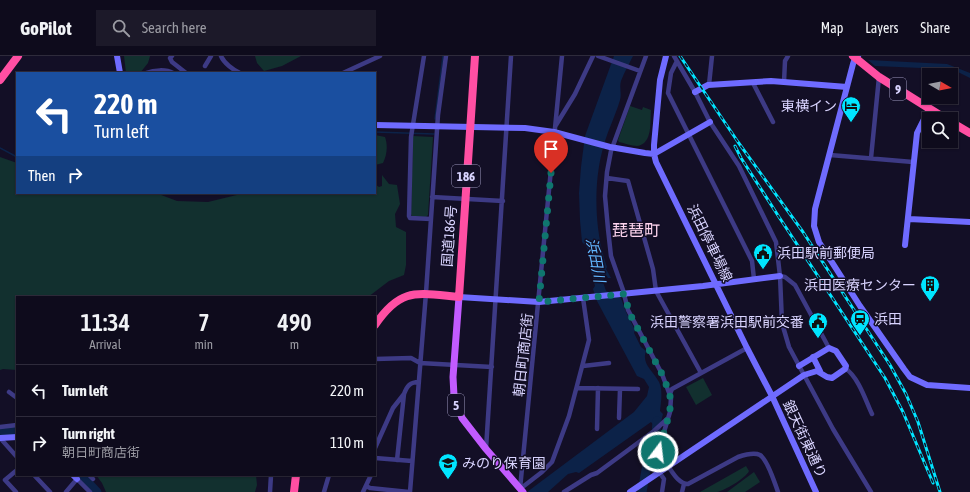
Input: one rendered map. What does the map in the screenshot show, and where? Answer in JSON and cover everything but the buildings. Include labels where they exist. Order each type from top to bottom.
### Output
[{"type":"highway","points":[[0,71],[11,56]]},
{"type":"highway","points":[[0,80],[18,56]]},
{"type":"highway","name":"国道186号","points":[[458,297],[474,56]]},
{"type":"highway","name":"9","points":[[856,57],[879,77],[934,112]]},
{"type":"highway","points":[[958,126],[970,133]]},
{"type":"highway","points":[[376,324],[385,311],[403,297],[426,294],[458,297]]},
{"type":"highway","points":[[294,492],[296,476]]},
{"type":"main road","name":"5","points":[[458,297],[453,364],[453,388],[457,406],[465,423],[521,491]]},
{"type":"street","points":[[117,56],[120,72]]},
{"type":"street","points":[[172,56],[170,58],[172,62],[185,72]]},
{"type":"street","points":[[204,66],[211,56]]},
{"type":"street","points":[[221,56],[222,59],[237,72]]},
{"type":"street","points":[[345,72],[380,56]]},
{"type":"street","points":[[424,56],[412,126],[409,216],[410,218],[431,219]]},
{"type":"street","points":[[366,486],[370,488],[409,492],[426,294],[437,127],[446,56]]},
{"type":"street","points":[[486,450],[503,202],[511,56]]},
{"type":"street","name":"朝日町商店街","points":[[521,491],[562,56]]},
{"type":"street","points":[[555,125],[574,94],[593,56]]},
{"type":"street","points":[[598,56],[639,71]]},
{"type":"street","points":[[646,56],[639,71],[612,147],[605,196],[606,215],[612,256],[622,294],[630,314],[662,374],[670,394],[670,412],[655,462],[655,466],[664,479],[662,492]]},
{"type":"street","name":"浜田停車場線","points":[[666,56],[660,80],[654,154],[658,166],[772,396]]},
{"type":"street","points":[[674,56],[710,122],[740,166],[776,242],[780,276],[783,329],[789,347],[833,429],[871,492]]},
{"type":"street","points":[[709,85],[712,56]]},
{"type":"street","points":[[784,82],[785,61],[788,56]]},
{"type":"street","points":[[856,57],[814,217],[816,236],[822,248],[885,343],[910,377],[927,385],[970,388]]},
{"type":"street","points":[[677,62],[671,73],[668,93],[752,260],[754,279]]},
{"type":"street","points":[[148,72],[167,72]]},
{"type":"street","points":[[871,158],[879,77]]},
{"type":"street","points":[[695,92],[709,85],[753,83],[784,82],[847,87]]},
{"type":"street","points":[[753,83],[773,122]]},
{"type":"street","points":[[905,245],[909,219],[913,162],[917,133],[929,109]]},
{"type":"street","points":[[376,125],[524,128],[554,132],[612,147],[654,154],[710,122]]},
{"type":"street","points":[[830,155],[913,162]]},
{"type":"street","points":[[607,178],[628,181],[653,269],[656,291],[700,373]]},
{"type":"street","points":[[432,197],[503,202]]},
{"type":"street","points":[[909,219],[970,222]]},
{"type":"street","points":[[458,297],[539,302],[656,291],[780,276],[785,277],[795,285],[829,348],[836,351],[845,364],[845,368],[851,372],[872,414]]},
{"type":"street","points":[[521,491],[552,462],[570,416],[589,340],[583,298]]},
{"type":"street","points":[[670,394],[672,389],[747,348]]},
{"type":"street","points":[[799,366],[829,348]]},
{"type":"street","points":[[376,360],[411,358],[420,363],[492,367]]},
{"type":"street","points":[[813,358],[820,372],[827,377],[832,378],[837,376],[845,368]]},
{"type":"street","points":[[583,366],[609,363]]},
{"type":"street","points":[[630,492],[804,375],[815,371],[820,372]]},
{"type":"street","points":[[397,460],[404,394],[407,386],[418,382]]},
{"type":"street","points":[[577,388],[638,389]]},
{"type":"street","points":[[597,429],[598,388]]},
{"type":"street","points":[[619,418],[620,389]]},
{"type":"street","points":[[9,392],[16,397]]},
{"type":"street","points":[[376,446],[393,408],[404,394]]},
{"type":"street","name":"銀天街東通り","points":[[772,396],[816,492]]},
{"type":"street","points":[[564,492],[591,475],[597,473],[654,431],[668,418]]},
{"type":"street","points":[[0,426],[16,426]]},
{"type":"street","points":[[0,438],[16,437]]},
{"type":"street","points":[[0,438],[16,456]]},
{"type":"street","points":[[668,466],[680,482],[688,484],[738,457],[746,454],[760,455],[765,461],[778,492]]},
{"type":"street","points":[[376,458],[412,462]]},
{"type":"street","points":[[16,471],[5,480],[16,492]]},
{"type":"street","points":[[35,476],[50,492]]},
{"type":"street","points":[[90,476],[93,479]]},
{"type":"street","points":[[270,492],[271,476]]},
{"type":"street","points":[[324,492],[329,476]]},
{"type":"street","points":[[363,492],[371,476]]},
{"type":"street","points":[[66,492],[75,477],[90,492]]},
{"type":"street","points":[[682,492],[684,484]]},
{"type":"green space","points":[[124,56],[150,56],[148,63],[141,72],[126,72]]},
{"type":"green space","points":[[255,56],[301,56],[282,66],[264,71],[257,63]]},
{"type":"green space","points":[[630,106],[642,110],[643,107],[651,110],[650,131],[648,137],[646,141],[637,146],[619,142],[618,140]]},
{"type":"green space","points":[[376,135],[385,137],[386,140],[387,147],[383,163],[376,165]]},
{"type":"green space","points":[[413,136],[433,137],[428,215],[426,217],[412,216],[411,214]]},
{"type":"green space","points":[[0,157],[16,163],[16,194],[159,194],[177,201],[208,202],[241,194],[376,194],[376,185],[379,187],[382,186],[382,175],[389,184],[397,185],[400,204],[395,214],[396,227],[406,232],[406,265],[404,275],[389,281],[369,296],[16,296],[16,370],[0,370]]},
{"type":"green space","points":[[703,378],[712,395],[696,405],[686,387]]},
{"type":"green space","points":[[746,466],[749,471],[747,474],[729,487],[717,492],[700,492]]},
{"type":"green space","points":[[754,472],[760,482],[745,492],[727,492]]},
{"type":"green space","points":[[97,476],[256,476],[257,485],[255,492],[106,492]]},
{"type":"water","name":"浜田川","points":[[614,56],[633,56],[621,81],[620,100],[602,152],[597,180],[596,195],[600,240],[607,267],[606,269],[611,278],[608,278],[605,274],[603,282],[606,291],[621,298],[635,330],[634,333],[641,347],[646,351],[645,360],[660,385],[660,411],[663,414],[659,430],[655,433],[656,428],[651,422],[579,473],[576,472],[568,474],[548,492],[527,492],[634,412],[647,396],[649,387],[644,379],[637,376],[597,301],[593,289],[595,286],[591,271],[592,259],[586,246],[582,242],[579,193],[585,136]]},
{"type":"water","points":[[868,60],[947,64],[957,68],[922,68],[875,66]]},
{"type":"water","points":[[958,68],[970,73],[970,78],[958,72]]},
{"type":"waterway","points":[[435,119],[443,56]]},
{"type":"waterway","points":[[376,132],[434,134]]},
{"type":"waterway","points":[[0,148],[16,156]]},
{"type":"waterway","points":[[642,492],[656,433],[657,421]]},
{"type":"waterway","points":[[0,432],[16,431]]},
{"type":"waterway","points":[[82,476],[97,492]]},
{"type":"railway","points":[[680,56],[738,142],[803,232],[890,365],[906,394],[918,422],[940,492]]},
{"type":"railway","points":[[735,146],[741,158],[779,217],[885,378],[903,412],[933,483]]},
{"type":"place","name":"東横イン","points":[[851,123]]},
{"type":"place","name":"浜田駅前郵便局","points":[[763,270]]},
{"type":"place","name":"浜田医療センター","points":[[930,302]]},
{"type":"place","name":"浜田","points":[[860,336]]},
{"type":"place","name":"浜田警察署浜田駅前交番","points":[[818,339]]},
{"type":"place","name":"みのり保育園","points":[[448,480]]},
{"type":"district","name":"琵琶町","points":[[636,230]]},
{"type":"route","points":[[551,173],[539,302],[624,294],[628,310],[662,374],[670,394],[670,412],[658,452]]}]
